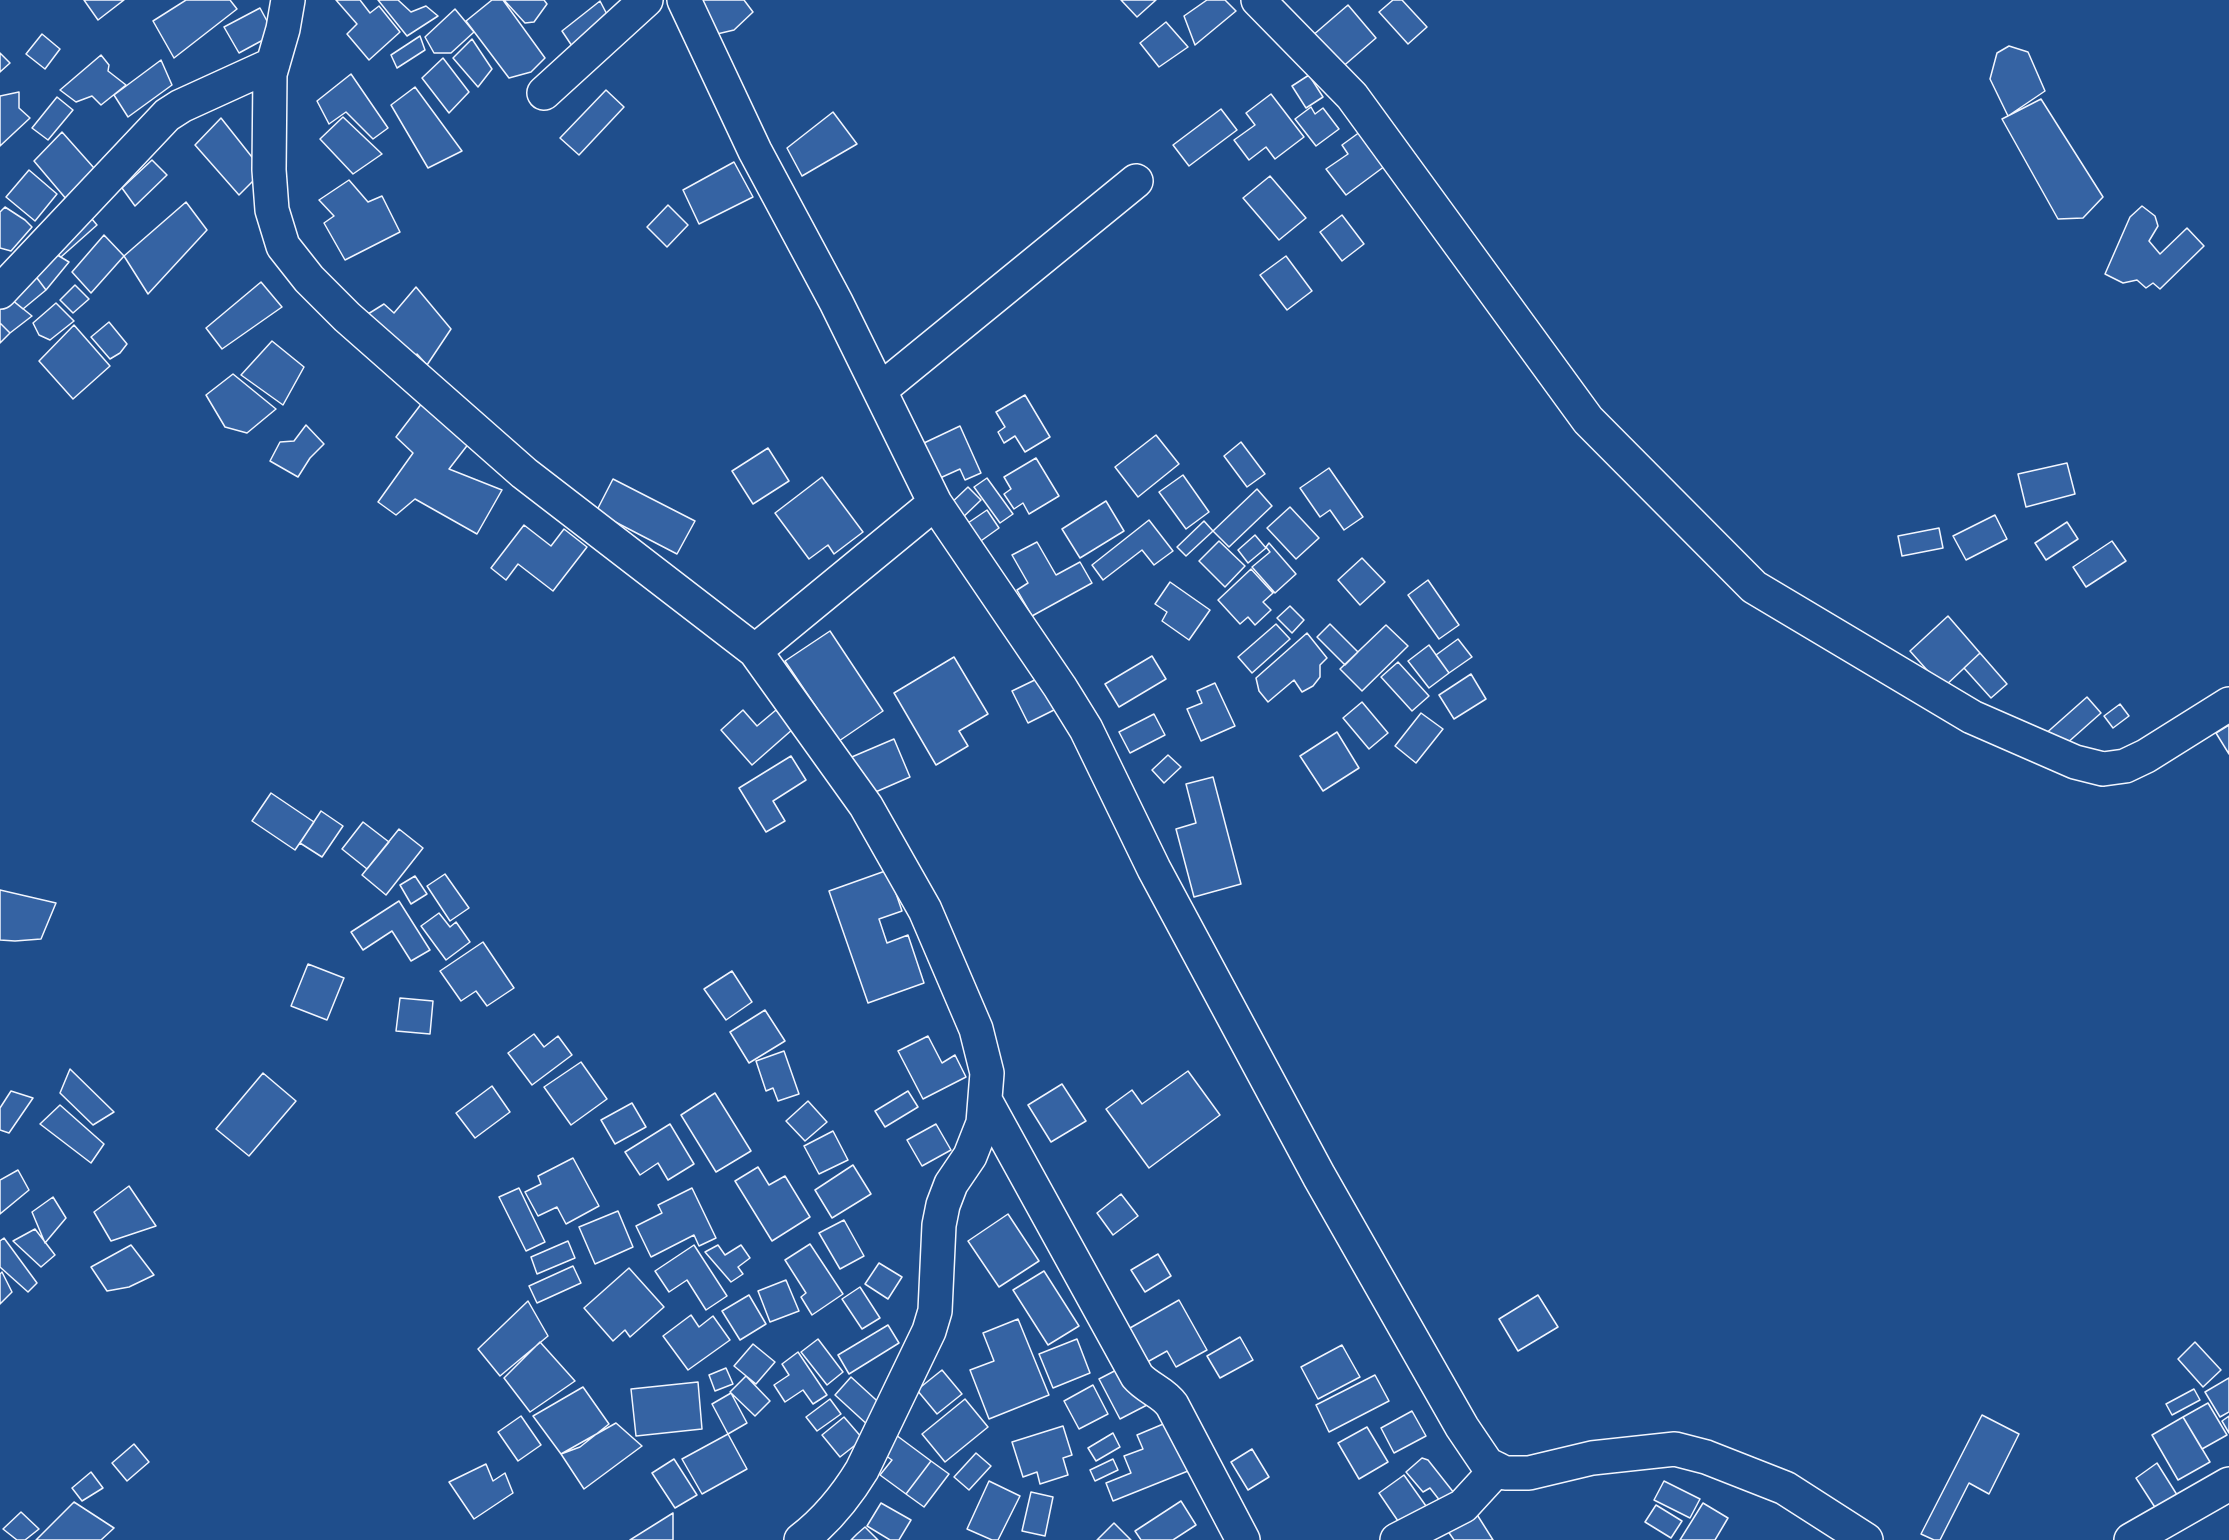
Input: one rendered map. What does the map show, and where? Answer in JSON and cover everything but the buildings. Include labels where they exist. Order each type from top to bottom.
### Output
[{"type":"street","points":[[288,0],[283,29],[270,74],[269,170],[272,210],[283,246],[309,279],[347,317],[524,473],[755,651],[866,806],[925,910],[976,1029],[987,1073],[983,1123],[970,1156],[951,1184],[943,1205],[939,1225],[935,1311],[929,1331],[862,1470],[834,1512],[801,1540]]},
{"type":"street","points":[[544,93],[646,0]]},
{"type":"street","points":[[684,0],[755,151],[837,302],[935,503],[1086,729],[1154,869],[1319,1176],[1462,1427],[1487,1464],[1505,1473],[1529,1473],[1592,1458],[1675,1449],[1716,1460],[1785,1488],[1866,1540]]},
{"type":"street","points":[[1258,0],[1352,96],[1588,420],[1754,587],[1972,717],[2075,762],[2103,769],[2125,766],[2146,756],[2229,704]]},
{"type":"street","points":[[0,292],[167,115],[181,106],[273,64]]},
{"type":"street","points":[[880,390],[1136,181]]},
{"type":"street","points":[[755,651],[935,503]]},
{"type":"street","points":[[985,1100],[1137,1376],[1168,1399],[1172,1405],[1243,1540]]},
{"type":"street","points":[[1397,1540],[1463,1506],[1497,1469]]},
{"type":"street","points":[[2131,1540],[2229,1484]]}]
